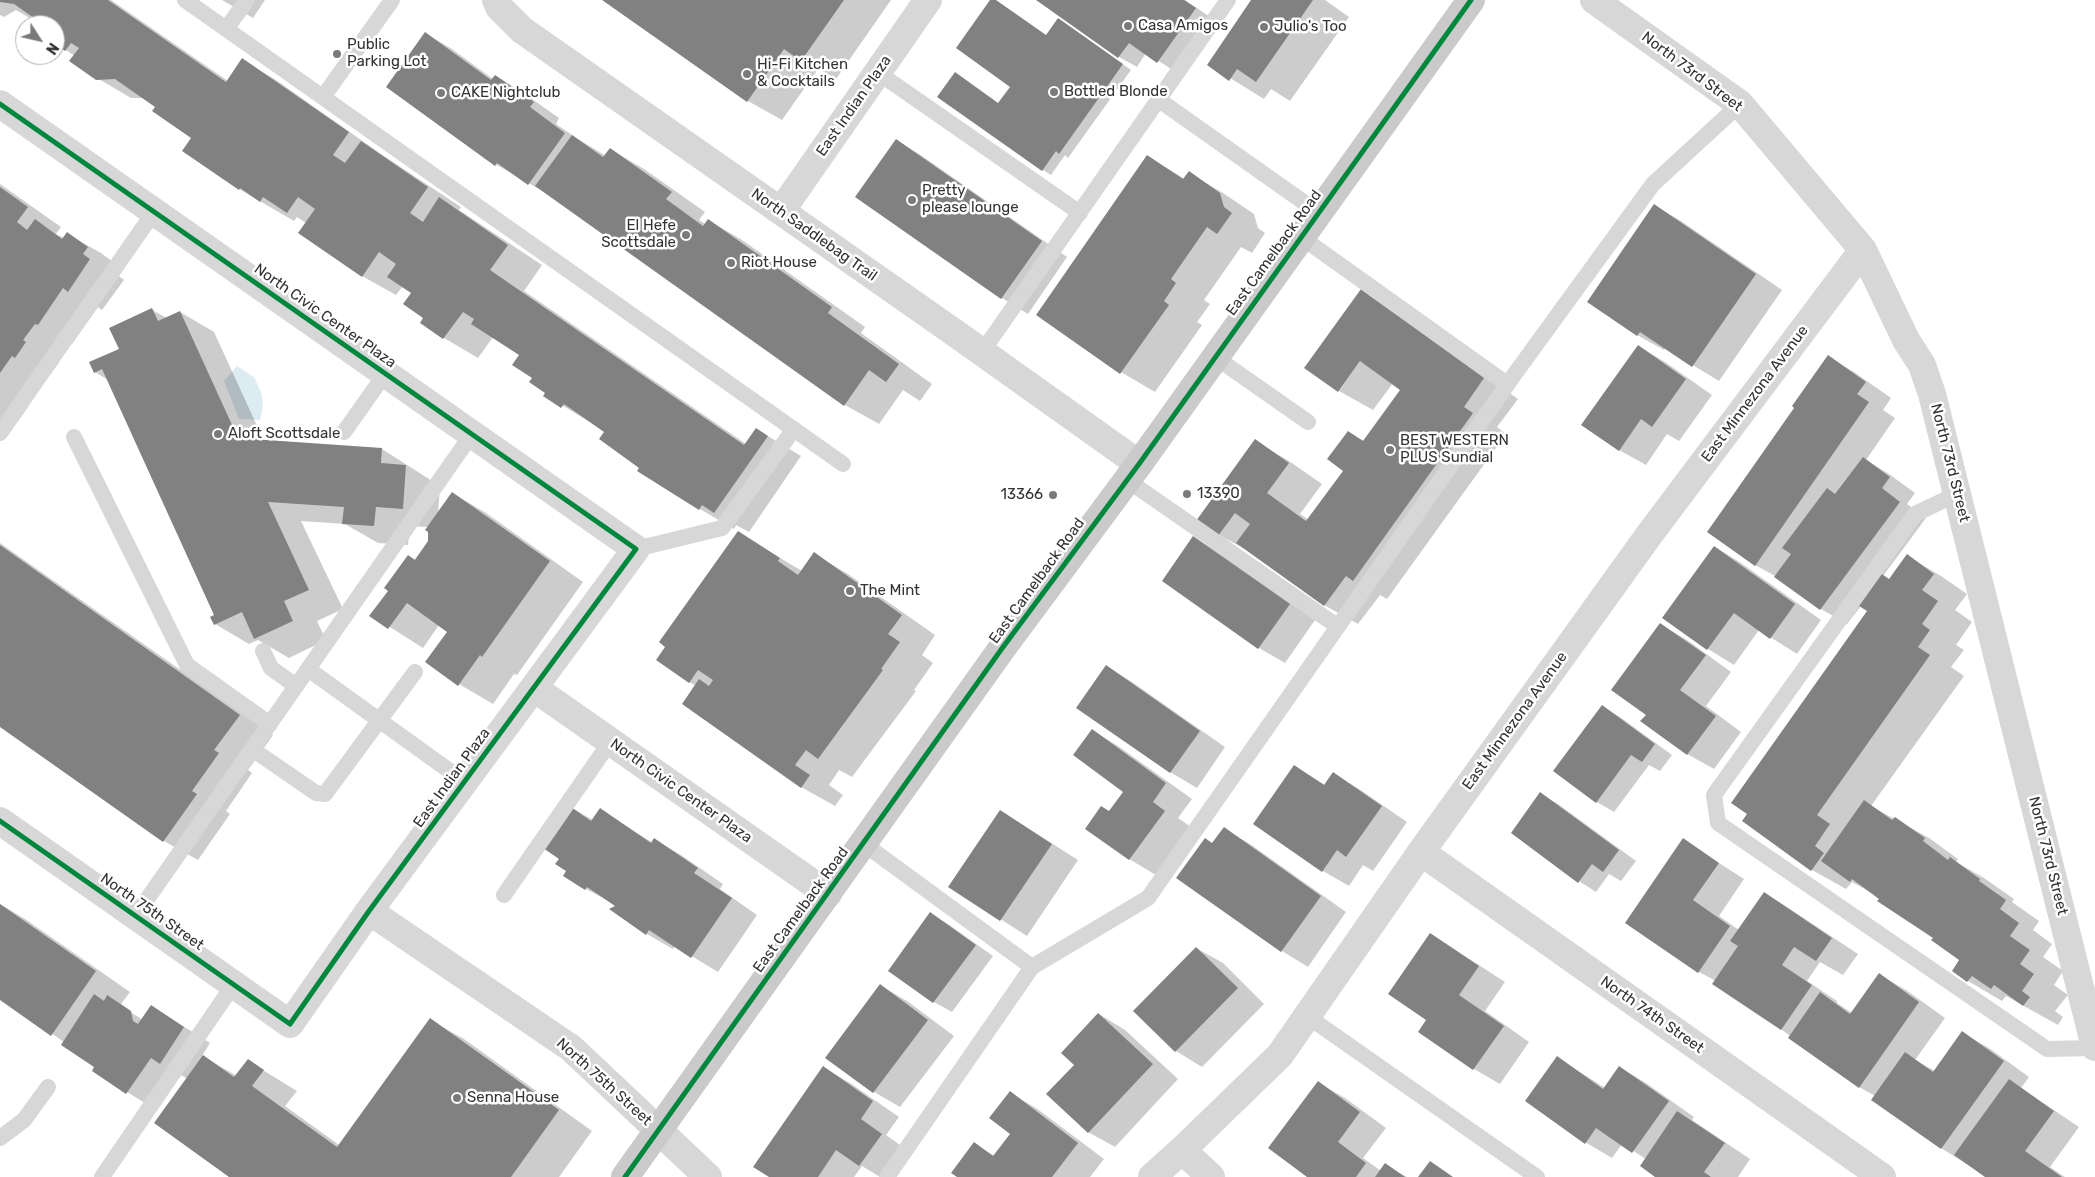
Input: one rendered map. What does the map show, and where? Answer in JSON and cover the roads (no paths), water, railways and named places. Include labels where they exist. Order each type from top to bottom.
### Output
[{"type":"main road","name":"East Camelback Road","points":[[625,1177],[1003,647],[1133,472],[1471,0]]},
{"type":"street","name":"North Saddlebag Trail","points":[[496,0],[499,7],[522,30],[982,352],[1133,472]]},
{"type":"street","name":"East Indian Plaza","points":[[781,211],[928,0]]},
{"type":"street","name":"North 73rd Street","points":[[1594,0],[1740,104],[1863,250],[1906,340],[1922,365],[1932,394],[1957,494],[2087,976],[2095,1048]]},
{"type":"street","name":"North Civic Center Plaza","points":[[0,104],[636,550]]},
{"type":"street","name":"East Minnezona Avenue","points":[[1152,1177],[1280,1055],[1421,852],[1649,535],[1863,250]]},
{"type":"street","name":"East Indian Plaza","points":[[290,1024],[369,911],[636,550]]},
{"type":"street","name":"North Civic Center Plaza","points":[[534,688],[828,894]]},
{"type":"street","name":"North 75th Street","points":[[0,821],[290,1024]]},
{"type":"street","name":"North 74th Street","points":[[1421,852],[1882,1177]]},
{"type":"street","name":"North 75th Street","points":[[369,911],[571,1048],[708,1177]]},
{"type":"street","points":[[1182,1150],[1211,1177]]},
{"type":"lane","points":[[185,0],[844,464]]},
{"type":"lane","points":[[226,29],[247,0]]},
{"type":"lane","points":[[323,97],[392,0]]},
{"type":"lane","points":[[982,352],[1228,0]]},
{"type":"lane","points":[[877,72],[1080,213]]},
{"type":"lane","points":[[1159,100],[1319,213]]},
{"type":"lane","points":[[886,1177],[1032,967],[1148,898],[1508,384],[1653,184],[1740,104]]},
{"type":"lane","points":[[0,433],[154,212]]},
{"type":"lane","points":[[1301,237],[1508,384]]},
{"type":"lane","points":[[1215,356],[1308,422]]},
{"type":"lane","points":[[344,432],[385,374]]},
{"type":"lane","points":[[636,550],[722,528],[794,429]]},
{"type":"lane","points":[[136,915],[472,434]]},
{"type":"lane","points":[[74,436],[187,665],[270,724]]},
{"type":"lane","points":[[1133,472],[1337,626]]},
{"type":"lane","points":[[1957,494],[1916,514],[1714,795],[1718,823],[2047,1049],[2095,1048]]},
{"type":"lane","points":[[263,651],[271,668],[296,686]]},
{"type":"lane","points":[[308,669],[465,782]]},
{"type":"lane","points":[[252,749],[316,793],[325,794],[415,672]]},
{"type":"lane","points":[[504,895],[610,742]]},
{"type":"lane","points":[[864,844],[1032,967]]},
{"type":"lane","points":[[102,1177],[234,984]]},
{"type":"lane","points":[[1307,1016],[1537,1177]]},
{"type":"lane","points":[[0,1138],[24,1120],[48,1087]]},
{"type":"place","name":"Casa Amigos","points":[[1128,26]]},
{"type":"place","name":"Julio's Too","points":[[1264,27]]},
{"type":"place","name":"Public Parking Lot","points":[[337,54]]},
{"type":"place","name":"Hi-Fi Kitchen & Cocktails","points":[[747,74]]},
{"type":"place","name":"Bottled Blonde","points":[[1054,92]]},
{"type":"place","name":"CAKE Nightclub","points":[[441,93]]},
{"type":"place","name":"Pretty please lounge","points":[[912,200]]},
{"type":"place","name":"El Hefe Scottsdale","points":[[686,235]]},
{"type":"place","name":"Riot House","points":[[731,263]]},
{"type":"place","name":"Aloft Scottsdale","points":[[218,434]]},
{"type":"place","name":"BEST WESTERN PLUS Sundial","points":[[1390,450]]},
{"type":"place","name":"13390","points":[[1187,494]]},
{"type":"place","name":"13366","points":[[1053,495]]},
{"type":"place","name":"The Mint","points":[[850,591]]},
{"type":"place","name":"Senna House","points":[[457,1098]]}]
